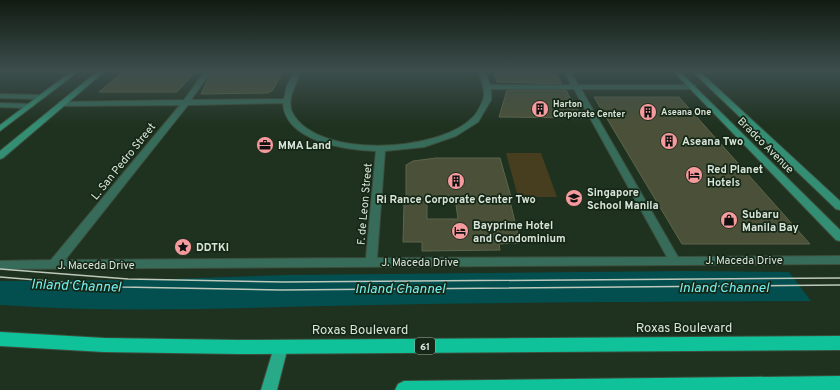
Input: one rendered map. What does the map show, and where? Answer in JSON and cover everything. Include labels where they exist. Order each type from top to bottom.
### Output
[{"type":"highway","name":"Roxas Boulevard","points":[[0,340],[104,345],[281,347],[840,343]]},
{"type":"highway","points":[[404,390],[611,389],[840,385]]},
{"type":"main road","points":[[269,390],[281,347]]},
{"type":"street","points":[[0,128],[51,89]]},
{"type":"street","points":[[0,156],[80,89]]},
{"type":"street","name":"L. San Pedro Street","points":[[54,265],[194,89]]},
{"type":"street","points":[[290,89],[287,101],[288,113],[294,122],[308,133],[338,144],[358,148],[400,148],[421,145],[456,134],[479,117],[487,99],[487,89]]},
{"type":"street","points":[[578,89],[675,261]]},
{"type":"street","name":"Bradco Avenue","points":[[694,89],[840,237]]},
{"type":"street","name":"Bradco Avenue","points":[[714,89],[840,207]]},
{"type":"street","points":[[0,96],[41,97]]},
{"type":"street","points":[[62,104],[287,101]]},
{"type":"street","points":[[0,105],[29,106]]},
{"type":"street","name":"F. de Leon Street","points":[[371,263],[381,148]]},
{"type":"street","name":"J. Maceda Drive","points":[[0,265],[840,260]]},
{"type":"shaded area","points":[[506,153],[541,153],[557,197],[518,197]]},
{"type":"water","name":"Inland Channel","points":[[685,271],[789,272],[811,301],[484,303],[188,309],[47,308],[0,305],[0,281],[144,280],[285,275]]},
{"type":"building","points":[[102,89],[180,89],[177,92],[99,92]]},
{"type":"building","points":[[203,89],[273,89],[268,93],[201,94]]},
{"type":"building","name":"Harton Corporate Center","points":[[507,90],[566,90],[570,98],[574,101],[582,118],[499,117]]},
{"type":"building","points":[[594,97],[679,97],[810,244],[682,244]]},
{"type":"building","points":[[436,158],[500,158],[511,197],[509,197],[520,243],[499,244],[500,250],[422,251],[422,242],[403,242],[404,204],[406,204],[406,165],[413,161]],"holes":[[[427,197],[455,197],[458,219],[427,219]]]},
{"type":"tram line","points":[[0,269],[128,279],[284,282],[840,278]]},
{"type":"tram line","points":[[0,277],[122,287],[281,290],[840,285]]},
{"type":"place","name":"Harton Corporate Center","points":[[540,109]]},
{"type":"place","name":"Aseana One","points":[[648,112]]},
{"type":"place","name":"Aseana Two","points":[[669,141]]},
{"type":"place","name":"MMA Land","points":[[265,145]]},
{"type":"place","name":"Red Planet Hotels","points":[[694,175]]},
{"type":"place","name":"Ri Rance Corporate Center Two","points":[[456,181]]},
{"type":"place","name":"Singapore School Manila","points":[[574,198]]},
{"type":"place","name":"Subaru Manila Bay","points":[[729,220]]},
{"type":"place","name":"Bayprime Hotel and Condominium","points":[[460,231]]},
{"type":"place","name":"DDTKI","points":[[183,247]]}]
